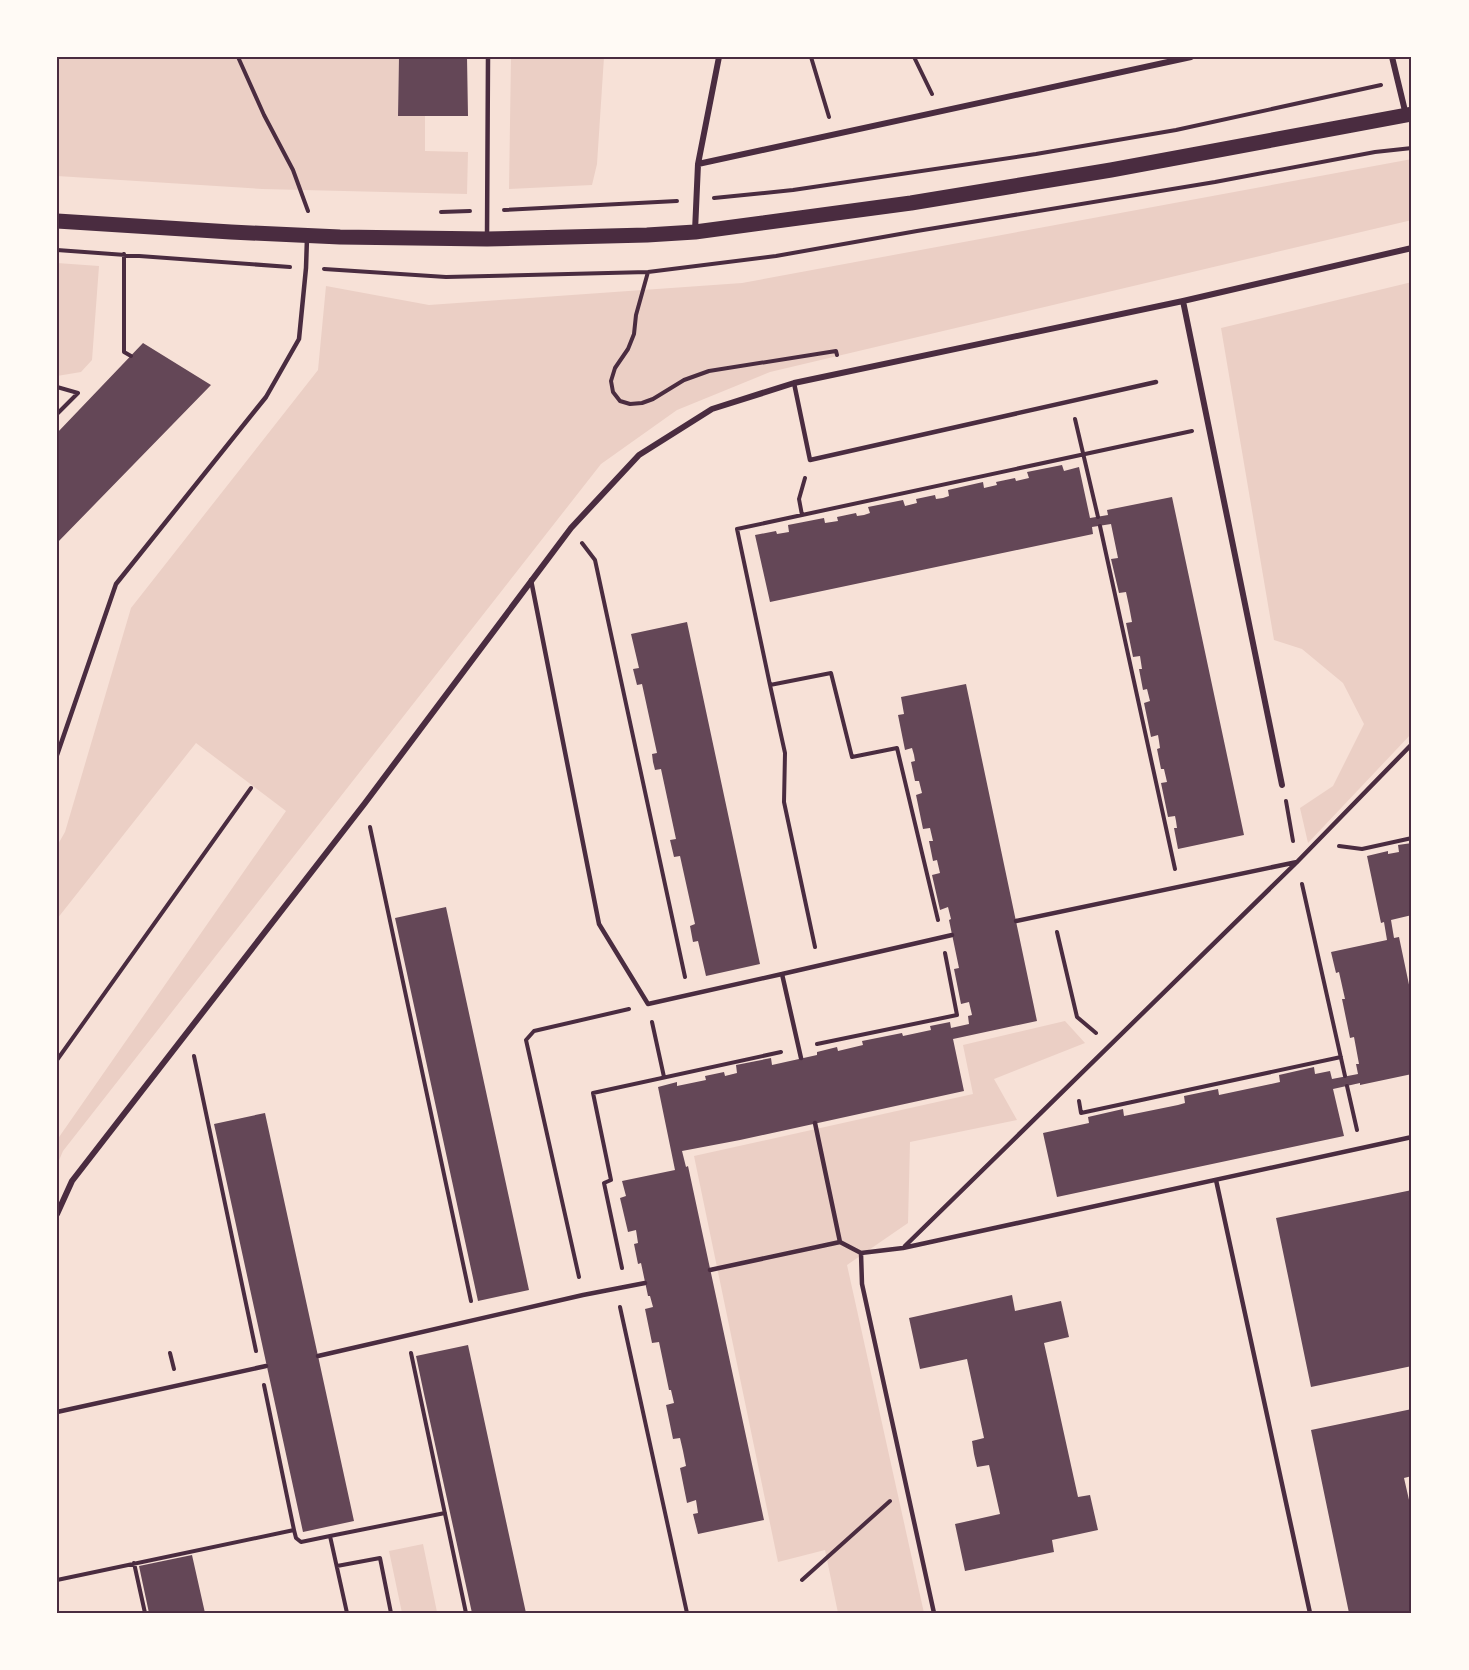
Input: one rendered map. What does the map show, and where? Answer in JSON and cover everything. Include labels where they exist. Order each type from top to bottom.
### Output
[{"type":"main road","points":[[57,221],[307,236],[487,239],[695,232],[912,202],[1076,176],[1409,115]]},
{"type":"street","points":[[695,232],[698,164],[719,57]]},
{"type":"street","points":[[698,164],[1191,57]]},
{"type":"street","points":[[1392,57],[1409,115]]},
{"type":"street","points":[[57,1214],[72,1181],[365,803],[531,580],[571,528],[639,455],[712,409],[794,383],[1183,302],[1412,249]]},
{"type":"street","points":[[1183,302],[1282,785]]},
{"type":"lane","points":[[487,239],[488,57]]},
{"type":"lane","points":[[57,755],[116,584],[266,397],[299,339],[307,236]]},
{"type":"lane","points":[[794,383],[810,460],[1156,382]]},
{"type":"lane","points":[[531,580],[599,924],[648,1004],[952,935]]},
{"type":"lane","points":[[903,1248],[1297,862],[1412,744]]},
{"type":"lane","points":[[1016,921],[1297,862]]},
{"type":"lane","points":[[782,974],[801,1058]]},
{"type":"lane","points":[[815,1123],[840,1242]]},
{"type":"lane","points":[[710,1270],[840,1242],[861,1253],[903,1248],[1412,1137]]},
{"type":"lane","points":[[1216,1180],[1310,1613]]},
{"type":"lane","points":[[861,1253],[862,1284],[934,1613]]},
{"type":"lane","points":[[318,1356],[645,1283]]},
{"type":"lane","points":[[57,1412],[266,1366]]},
{"type":"path","points":[[238,57],[293,170],[308,211]]},
{"type":"path","points":[[811,57],[834,134]]},
{"type":"path","points":[[914,57],[940,111]]},
{"type":"path","points":[[643,204],[793,190],[1036,154],[1176,130],[1398,81]]},
{"type":"path","points":[[57,250],[446,277],[648,272],[776,256],[1215,182],[1375,152],[1412,148]]},
{"type":"path","points":[[124,254],[124,352],[130,356]]},
{"type":"path","points":[[648,272],[636,315],[634,334],[628,349],[615,368],[611,381],[613,392],[620,401],[630,404],[642,403],[684,380],[709,371],[836,351],[841,373]]},
{"type":"path","points":[[57,387],[78,393],[57,414]]},
{"type":"path","points":[[1071,401],[1098,517]]},
{"type":"path","points":[[819,966],[784,802],[785,753],[737,529],[1209,427]]},
{"type":"path","points":[[802,515],[799,499],[810,460]]},
{"type":"path","points":[[1100,526],[1179,887]]},
{"type":"path","points":[[596,565],[689,996]]},
{"type":"path","points":[[626,1287],[604,1183],[611,1180],[593,1093],[957,1015],[942,937],[897,748],[852,757],[831,673],[770,685]]},
{"type":"path","points":[[1282,785],[1345,1076]]},
{"type":"path","points":[[57,1060],[251,788]]},
{"type":"path","points":[[365,803],[475,1320]]},
{"type":"path","points":[[1316,843],[1362,849],[1412,838]]},
{"type":"path","points":[[1053,913],[1077,1017],[1111,1045]]},
{"type":"path","points":[[579,1278],[526,1040],[534,1031],[648,1004],[664,1077]]},
{"type":"path","points":[[1075,1079],[1081,1113],[1341,1057]]},
{"type":"path","points":[[198,1073],[255,1344]]},
{"type":"path","points":[[1347,1086],[1362,1148]]},
{"type":"path","points":[[616,1288],[687,1613]]},
{"type":"path","points":[[407,1335],[466,1613]]},
{"type":"path","points":[[264,1388],[294,1530],[296,1538],[301,1542],[445,1513]]},
{"type":"path","points":[[802,1580],[906,1486]]},
{"type":"path","points":[[57,1580],[294,1530]]},
{"type":"path","points":[[330,1536],[347,1613]]},
{"type":"path","points":[[337,1566],[380,1558],[391,1613]]},
{"type":"path","points":[[134,1563],[145,1613]]},
{"type":"shaded area","points":[[57,57],[399,57],[398,116],[425,116],[425,151],[468,152],[467,194],[262,189],[57,176]]},
{"type":"shaded area","points":[[511,57],[604,57],[597,164],[592,185],[509,189]]},
{"type":"shaded area","points":[[1412,159],[1412,220],[770,372],[677,410],[601,464],[63,1151],[57,1165],[57,1140],[286,811],[196,743],[57,919],[57,846],[65,832],[131,608],[318,370],[326,286],[429,305],[742,283]]},
{"type":"shaded area","points":[[57,263],[99,266],[92,360],[81,372],[57,376]]},
{"type":"shaded area","points":[[1412,282],[1412,733],[1308,843],[1300,808],[1333,786],[1364,724],[1343,683],[1302,649],[1274,640],[1221,328]]},
{"type":"shaded area","points":[[1065,1021],[1085,1043],[994,1079],[1017,1120],[910,1142],[908,1223],[847,1265],[924,1613],[838,1613],[825,1550],[778,1562],[694,1156],[973,1094],[963,1045]]},
{"type":"shaded area","points":[[423,1544],[437,1612],[402,1613],[389,1551]]},
{"type":"building","points":[[399,57],[467,57],[468,116],[398,116]]},
{"type":"building","points":[[143,343],[211,385],[57,543],[57,433]]},
{"type":"building","points":[[1062,465],[1064,471],[1079,467],[1090,518],[1108,515],[1107,510],[1172,497],[1244,835],[1178,849],[1174,828],[1177,828],[1175,816],[1168,817],[1161,783],[1167,782],[1164,769],[1161,769],[1157,749],[1160,748],[1158,735],[1151,737],[1144,703],[1150,701],[1147,689],[1143,690],[1139,669],[1142,669],[1140,656],[1133,657],[1126,623],[1132,622],[1126,592],[1119,593],[1111,559],[1118,558],[1111,524],[1092,527],[1093,534],[770,602],[755,535],[776,531],[777,534],[789,532],[788,525],[824,518],[825,523],[838,521],[837,517],[856,513],[857,516],[864,515],[870,513],[868,507],[903,500],[905,506],[917,503],[916,499],[935,495],[936,499],[943,498],[949,496],[948,490],[983,482],[984,488],[997,485],[996,482],[1015,478],[1016,481],[1029,478],[1027,472]]},
{"type":"building","points":[[687,622],[760,964],[706,976],[698,941],[693,942],[690,926],[695,924],[680,856],[674,857],[670,840],[676,839],[661,769],[655,770],[653,762],[652,754],[657,753],[642,684],[637,685],[633,669],[639,668],[631,634]]},
{"type":"building","points":[[966,684],[1037,1021],[953,1039],[964,1091],[682,1151],[686,1167],[688,1166],[764,1520],[698,1534],[693,1514],[698,1513],[696,1500],[687,1503],[680,1468],[686,1466],[683,1451],[680,1438],[673,1439],[666,1405],[674,1403],[671,1390],[669,1390],[659,1342],[652,1343],[645,1309],[653,1307],[650,1296],[648,1296],[641,1263],[638,1264],[634,1244],[638,1243],[636,1230],[628,1232],[620,1198],[626,1196],[622,1181],[675,1170],[658,1087],[677,1082],[677,1086],[706,1080],[705,1076],[724,1072],[725,1076],[737,1073],[736,1065],[771,1058],[772,1065],[817,1055],[817,1052],[837,1047],[838,1051],[863,1045],[862,1041],[931,1030],[930,1026],[950,1022],[951,1028],[969,1024],[968,1016],[972,1015],[969,1002],[961,1004],[954,969],[959,968],[949,920],[951,919],[948,907],[940,910],[932,875],[940,873],[937,860],[933,861],[929,841],[933,841],[930,828],[923,829],[916,795],[922,793],[919,781],[915,781],[911,762],[915,761],[914,755],[912,748],[905,750],[898,715],[904,714],[901,697]]},
{"type":"building","points":[[1412,843],[1412,915],[1391,920],[1394,938],[1399,937],[1412,999],[1412,1074],[1333,1089],[1344,1136],[1057,1197],[1043,1133],[1089,1123],[1088,1117],[1123,1109],[1124,1116],[1185,1103],[1184,1096],[1218,1089],[1219,1095],[1280,1082],[1279,1075],[1314,1067],[1315,1074],[1330,1071],[1332,1079],[1358,1074],[1356,1064],[1359,1064],[1354,1037],[1350,1038],[1342,999],[1345,999],[1339,972],[1336,973],[1331,952],[1387,940],[1384,922],[1381,923],[1367,856],[1388,851],[1388,854],[1399,852],[1398,845]]},
{"type":"building","points":[[446,907],[529,1290],[478,1301],[395,918]]},
{"type":"building","points":[[265,1113],[354,1521],[303,1532],[214,1124]]},
{"type":"building","points":[[1412,1190],[1412,1366],[1311,1387],[1276,1218]]},
{"type":"building","points":[[1012,1295],[1015,1311],[1061,1301],[1069,1337],[1044,1343],[1078,1497],[1090,1495],[1098,1530],[1052,1540],[1054,1552],[965,1571],[955,1524],[1000,1514],[989,1465],[977,1467],[974,1454],[972,1441],[984,1438],[967,1359],[920,1369],[909,1318]]},
{"type":"building","points":[[468,1345],[526,1613],[472,1613],[424,1394],[416,1356]]},
{"type":"building","points":[[1412,1409],[1412,1476],[1404,1478],[1412,1513],[1412,1613],[1349,1613],[1311,1430]]},
{"type":"building","points":[[192,1555],[205,1613],[149,1613],[139,1566]]}]
